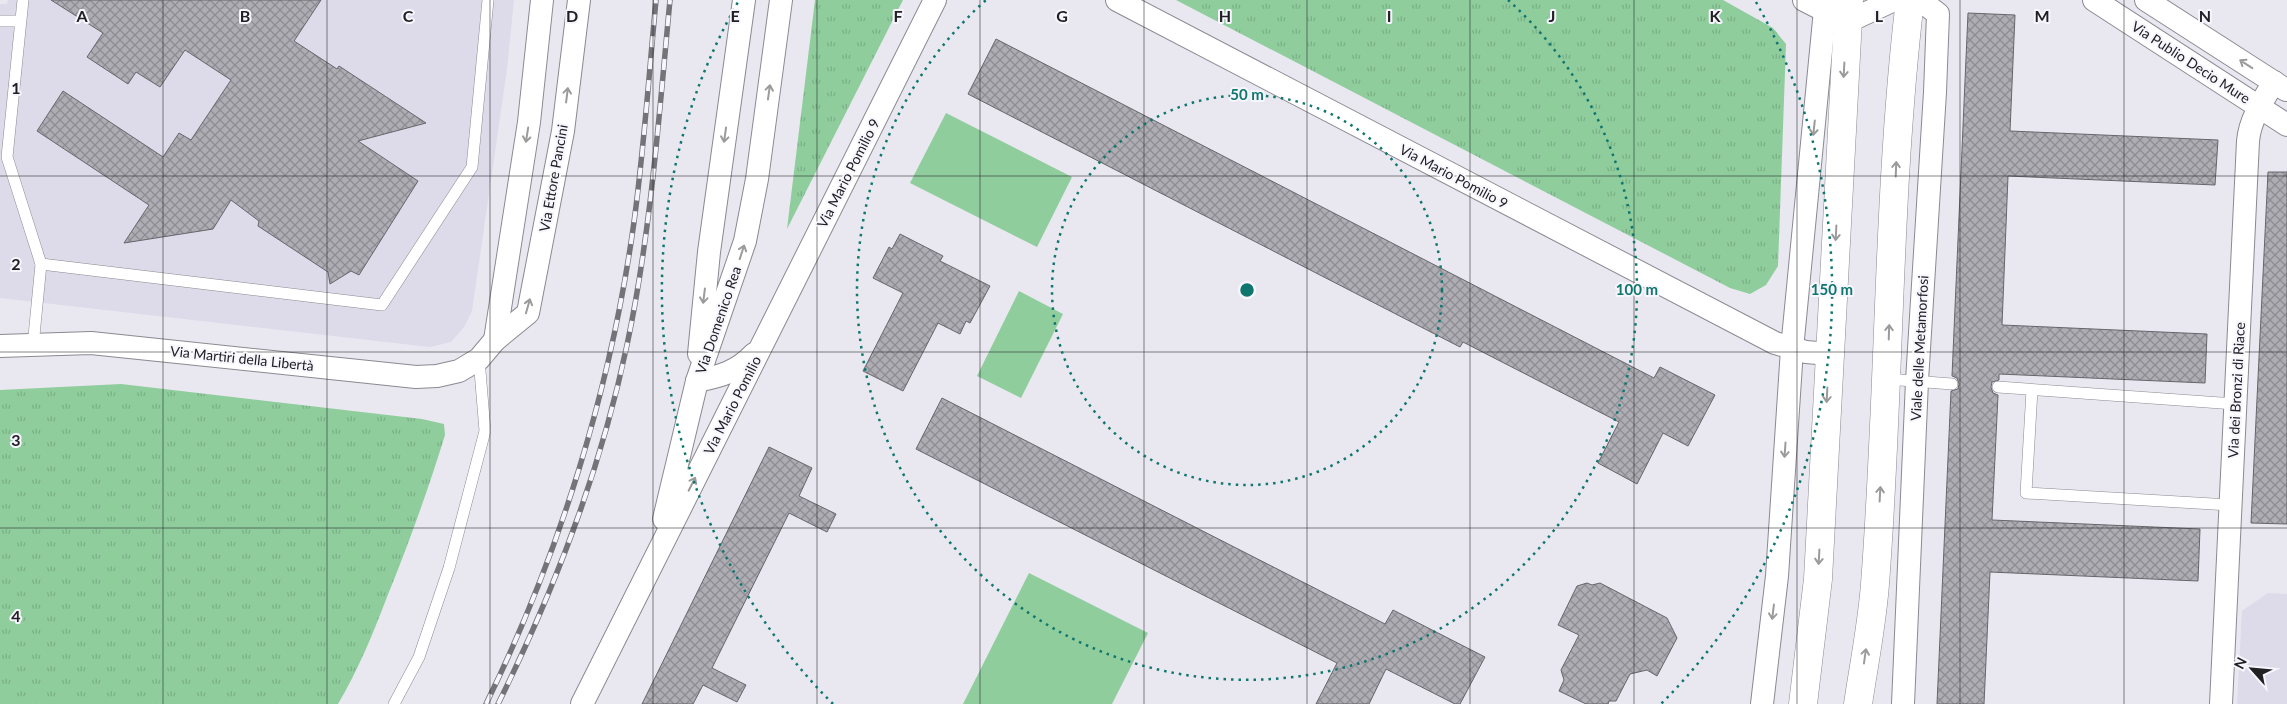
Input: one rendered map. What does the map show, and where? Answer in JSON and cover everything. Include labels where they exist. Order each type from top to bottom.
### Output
[{"type":"street","points":[[495,340],[529,122],[542,0]]},
{"type":"street","name":"Via Ettore Pancini","points":[[479,359],[495,340],[528,313],[563,131],[579,0]]},
{"type":"street","name":"Via Domenico Rea","points":[[697,381],[708,262],[744,0]]},
{"type":"street","name":"Via Domenico Rea","points":[[697,381],[746,241],[757,179],[781,0]]},
{"type":"street","name":"Via Mario Pomilio 9","points":[[761,347],[935,0]]},
{"type":"street","name":"Via Mario Pomilio 9","points":[[1117,0],[1775,343],[1792,349]]},
{"type":"street","points":[[1804,0],[1837,8],[1894,0]]},
{"type":"street","points":[[1858,704],[1875,586],[1887,379],[1900,89],[1910,0]]},
{"type":"street","name":"Viale delle Metamorfosi","points":[[1903,704],[1917,381],[1936,92],[1938,14],[1920,0]]},
{"type":"street","name":"Via Publio Decio Mure","points":[[2094,0],[2287,125]]},
{"type":"street","name":"Via Publio Decio Mure","points":[[2146,0],[2281,86]]},
{"type":"street","points":[[1762,704],[1777,576],[1792,349],[1837,8]]},
{"type":"street","points":[[1803,704],[1818,580],[1830,354],[1837,8]]},
{"type":"street","name":"Via dei Bronzi di Riace","points":[[2221,704],[2248,141],[2249,131],[2259,107],[2281,86]]},
{"type":"street","name":"Via Martiri della Libertà","points":[[0,346],[110,345],[416,377],[437,376],[459,371],[479,359]]},
{"type":"street","name":"Via Mario Pomilio","points":[[639,590],[657,544],[697,381],[731,373],[743,366],[761,347]]},
{"type":"street","name":"Via Mario Pomilio","points":[[582,704],[761,347]]},
{"type":"street","points":[[1792,349],[1830,354]]},
{"type":"lane","points":[[22,0],[7,156],[41,264],[33,346]]},
{"type":"lane","points":[[41,264],[382,305],[472,168],[488,0]]},
{"type":"lane","points":[[0,21],[20,21]]},
{"type":"lane","points":[[394,704],[419,656],[449,568],[485,431],[479,359]]},
{"type":"lane","points":[[1887,379],[1952,384]]},
{"type":"lane","points":[[1998,387],[2235,404]]},
{"type":"lane","points":[[2032,390],[2026,493],[2230,505]]},
{"type":"shaded area","points":[[8,0],[514,0],[507,69],[472,311],[464,327],[451,342],[430,347],[0,298],[0,4],[7,4]]},
{"type":"shaded area","points":[[2268,593],[2287,594],[2287,704],[2237,704],[2242,611]]},
{"type":"green space","points":[[815,0],[903,0],[787,229]]},
{"type":"green space","points":[[1176,0],[1723,0],[1773,28],[1786,44],[1778,266],[1766,285],[1750,294],[1730,288]]},
{"type":"green space","points":[[946,113],[1072,177],[1037,247],[910,183]]},
{"type":"green space","points":[[1019,291],[1063,314],[1021,398],[977,376]]},
{"type":"green space","points":[[121,384],[422,419],[444,424],[445,435],[403,557],[365,652],[338,704],[0,704],[0,390]]},
{"type":"green space","points":[[1029,573],[1148,633],[1112,704],[963,704]]},
{"type":"building","points":[[51,0],[321,0],[294,41],[337,69],[339,66],[426,123],[358,141],[418,181],[359,275],[351,271],[330,284],[328,272],[258,226],[259,221],[231,200],[213,229],[124,243],[149,205],[37,131],[63,91],[163,157],[179,133],[191,140],[231,80],[185,50],[160,87],[136,72],[128,84],[87,57],[103,33]]},
{"type":"building","points":[[1968,13],[2015,15],[2010,131],[2218,140],[2215,185],[2008,176],[2002,325],[2207,334],[2205,383],[1999,374],[1999,380],[1992,382],[1991,387],[1993,393],[1998,395],[1992,520],[2200,529],[2198,581],[1990,572],[1984,704],[1937,704],[1951,391],[1958,389],[1959,384],[1957,378],[1952,376]]},
{"type":"building","points":[[996,39],[1654,378],[1660,367],[1715,395],[1688,446],[1663,433],[1637,484],[1598,463],[1619,422],[1463,342],[1460,347],[968,94]]},
{"type":"building","points":[[2268,172],[2287,172],[2287,524],[2251,523]]},
{"type":"building","points":[[900,234],[943,256],[940,261],[990,286],[970,323],[966,321],[960,334],[938,323],[903,391],[863,371],[903,293],[873,278],[889,247],[892,249]]},
{"type":"building","points":[[942,398],[1385,624],[1393,610],[1485,657],[1460,704],[1455,704],[1386,669],[1369,704],[1316,704],[1337,663],[916,449]]},
{"type":"building","points":[[769,447],[812,468],[799,496],[836,514],[827,532],[789,513],[712,668],[746,685],[737,702],[703,685],[693,704],[642,704]]},
{"type":"building","points":[[1587,583],[1592,585],[1600,583],[1667,618],[1677,638],[1657,676],[1647,670],[1630,674],[1616,701],[1609,701],[1608,704],[1586,704],[1559,691],[1564,680],[1561,670],[1579,635],[1558,625],[1577,586]]},
{"type":"railway","points":[[486,704],[513,647],[559,529],[597,408],[612,346],[634,222],[644,139],[656,0]]},
{"type":"railway","points":[[498,704],[538,618],[574,529],[604,438],[616,391],[635,302],[648,217],[670,0]]}]
